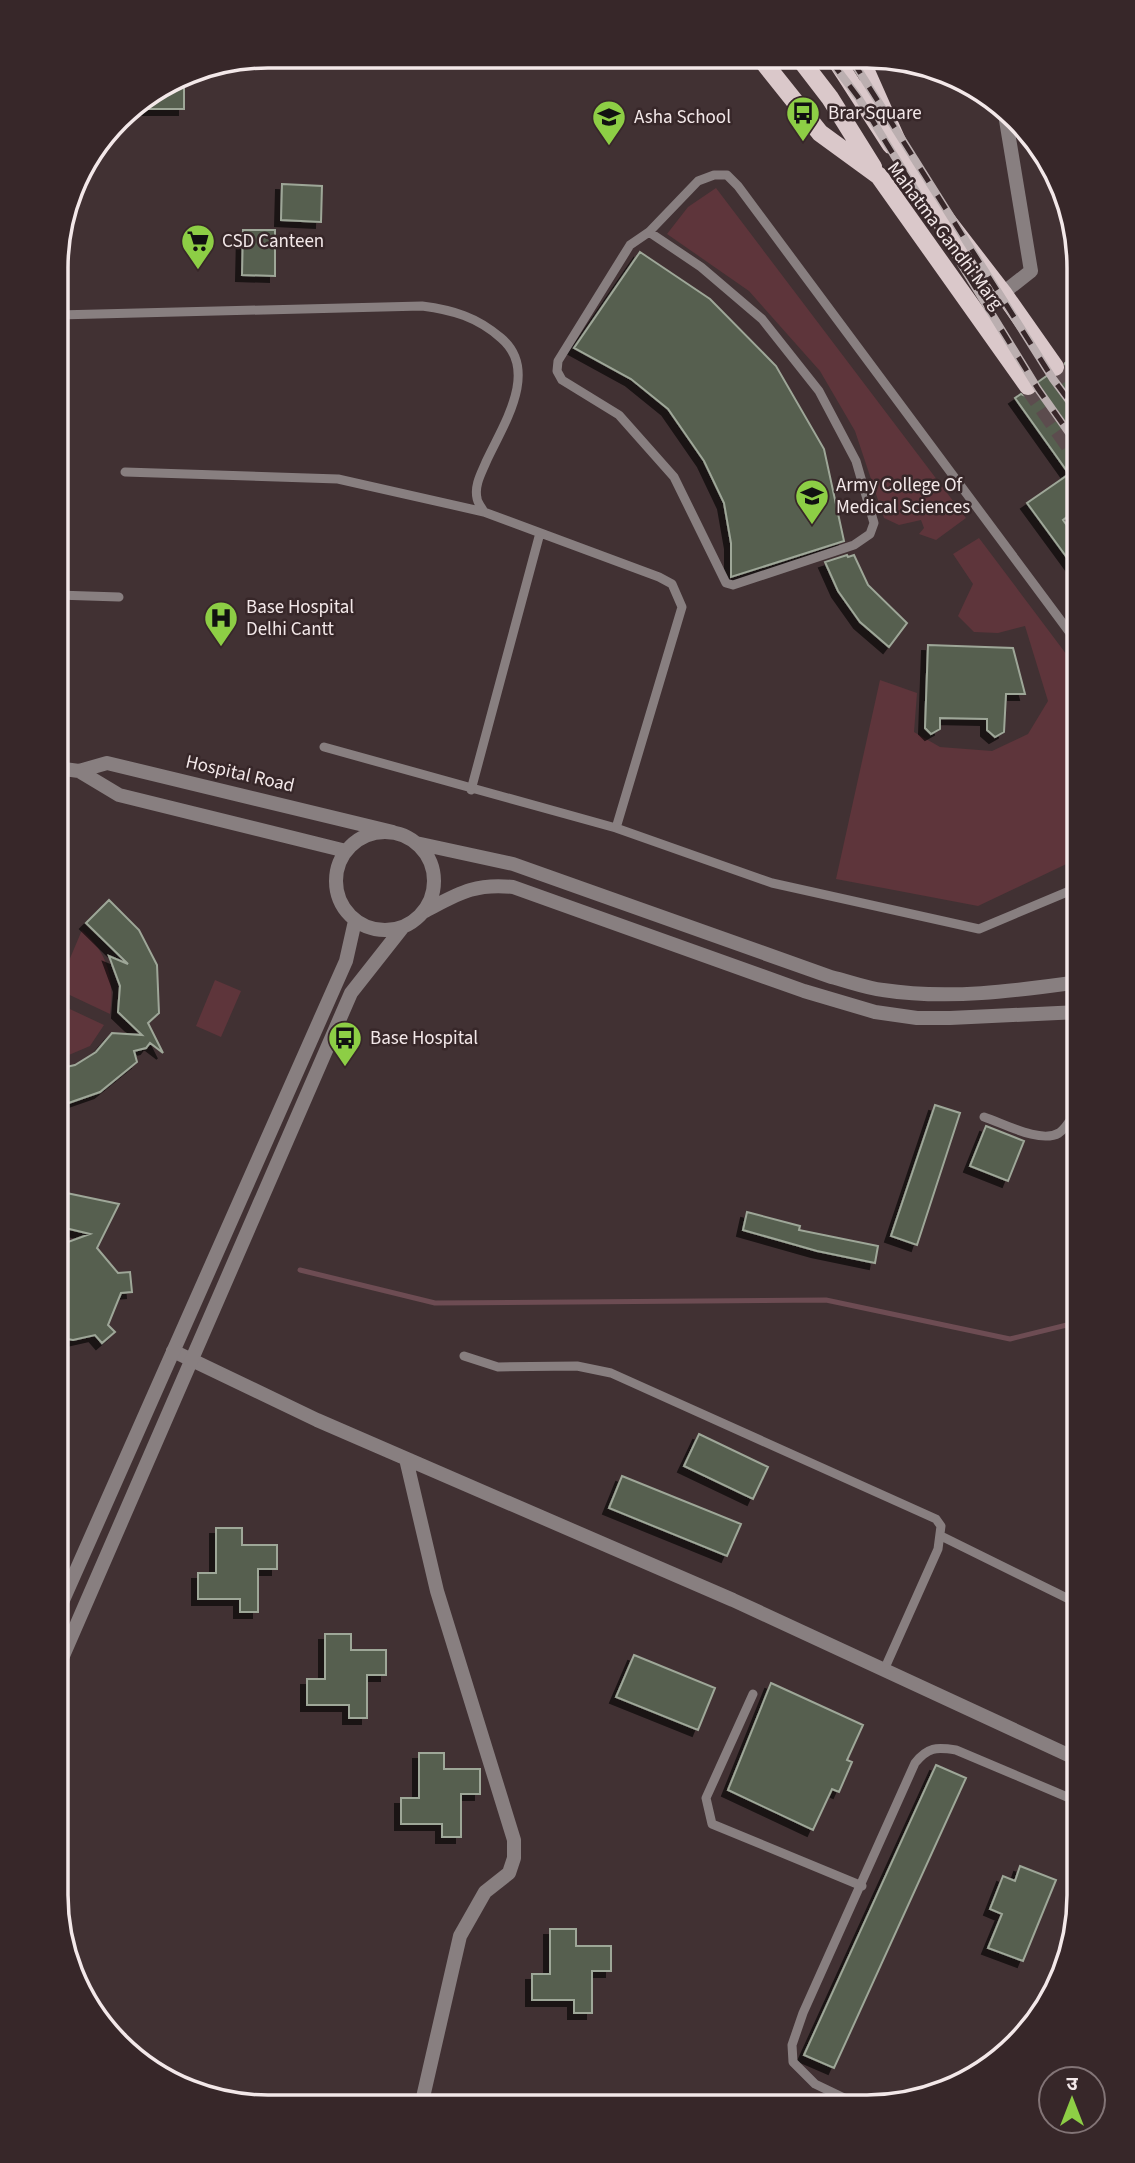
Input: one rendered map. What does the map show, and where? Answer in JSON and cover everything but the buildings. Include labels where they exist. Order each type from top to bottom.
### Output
[{"type":"main road","name":"Mahatma Gandhi Marg","points":[[768,68],[820,133],[879,176],[1028,386]]},
{"type":"main road","points":[[807,68],[830,98],[879,176]]},
{"type":"main road","points":[[841,68],[912,175]]},
{"type":"main road","name":"Mahatma Gandhi Marg","points":[[865,68],[912,175],[1003,293],[1055,367]]},
{"type":"street","points":[[1003,293],[1031,271],[1007,126]]},
{"type":"street","name":"Hospital Road","points":[[79,771],[107,763],[393,832]]},
{"type":"street","name":"Hospital Road","points":[[68,770],[79,771],[119,795],[346,851]]},
{"type":"street","points":[[403,927],[378,930],[355,920],[340,901],[335,876],[346,851],[367,835],[393,832],[416,843],[513,864],[831,977],[883,990],[960,993],[1013,991],[1067,984]]},
{"type":"street","points":[[416,843],[425,852],[434,876],[430,901],[424,912]]},
{"type":"street","points":[[68,1644],[351,993],[403,927],[424,912],[458,893],[486,884],[513,887],[804,991],[875,1012],[917,1018],[1067,1013]]},
{"type":"street","points":[[68,1589],[346,961],[355,920]]},
{"type":"street","points":[[173,1351],[406,1459],[733,1600],[1066,1754]]},
{"type":"street","points":[[406,1459],[437,1591],[514,1840],[514,1858],[509,1873],[485,1892],[460,1936],[424,2095]]},
{"type":"lane","points":[[649,232],[701,267],[762,319],[819,391],[856,461],[874,523],[870,534],[854,545],[733,585],[726,583],[674,477],[619,415],[562,380],[557,371],[558,361],[630,245],[649,232],[698,181],[714,175],[727,175],[1067,629]]},
{"type":"lane","points":[[68,315],[422,306],[472,317],[507,343],[517,358],[518,382],[515,398],[477,482],[477,498],[484,512]]},
{"type":"lane","points":[[125,472],[338,479],[484,512],[672,584],[682,607],[616,828]]},
{"type":"lane","points":[[471,790],[540,533]]},
{"type":"lane","points":[[68,595],[119,597]]},
{"type":"lane","points":[[324,747],[471,790],[616,828],[772,883],[979,929],[1067,892]]},
{"type":"lane","points":[[984,1117],[1040,1136],[1060,1132],[1066,1123]]},
{"type":"lane","points":[[464,1356],[498,1367],[577,1366],[611,1373],[936,1519],[941,1526],[941,1536],[884,1670]]},
{"type":"lane","points":[[941,1536],[1066,1598]]},
{"type":"lane","points":[[754,1694],[706,1798],[712,1824],[862,1886]]},
{"type":"lane","points":[[838,2095],[815,2084],[793,2062],[792,2045],[803,2013],[915,1763],[926,1749],[956,1749],[1066,1796]]},
{"type":"shaded area","points":[[716,188],[966,518],[936,540],[919,534],[924,528],[921,520],[899,525],[884,518],[855,431],[820,371],[749,291],[667,234],[688,207]]},
{"type":"shaded area","points":[[979,538],[1067,655],[1067,864],[978,906],[836,879],[880,680],[917,693],[914,732],[940,747],[992,751],[1028,734],[1048,701],[1025,626],[998,633],[974,632],[958,616],[973,584],[953,554]]},
{"type":"shaded area","points":[[82,930],[98,948],[108,968],[110,1014],[68,994],[68,963]]},
{"type":"shaded area","points":[[215,980],[241,991],[221,1037],[196,1026]]},
{"type":"shaded area","points":[[68,1008],[104,1025],[90,1046],[68,1055]]},
{"type":"waterway","points":[[300,1270],[435,1303],[826,1300],[1010,1339],[1066,1325]]},
{"type":"tunnel","points":[[1055,367],[1067,384]]},
{"type":"tunnel","points":[[1028,386],[1067,442]]},
{"type":"railway","points":[[836,68],[858,97],[1038,389],[1067,430]]},
{"type":"railway","points":[[857,68],[1067,398]]},
{"type":"place","name":"Brar Square","points":[[803,143]]},
{"type":"place","name":"Asha School","points":[[609,147]]},
{"type":"place","name":"CSD Canteen","points":[[198,271]]},
{"type":"place","name":"Army College Of Medical Sciences","points":[[812,526]]},
{"type":"place","name":"Base Hospital Delhi Cantt","points":[[221,648]]},
{"type":"place","name":"Base Hospital","points":[[345,1068]]}]
